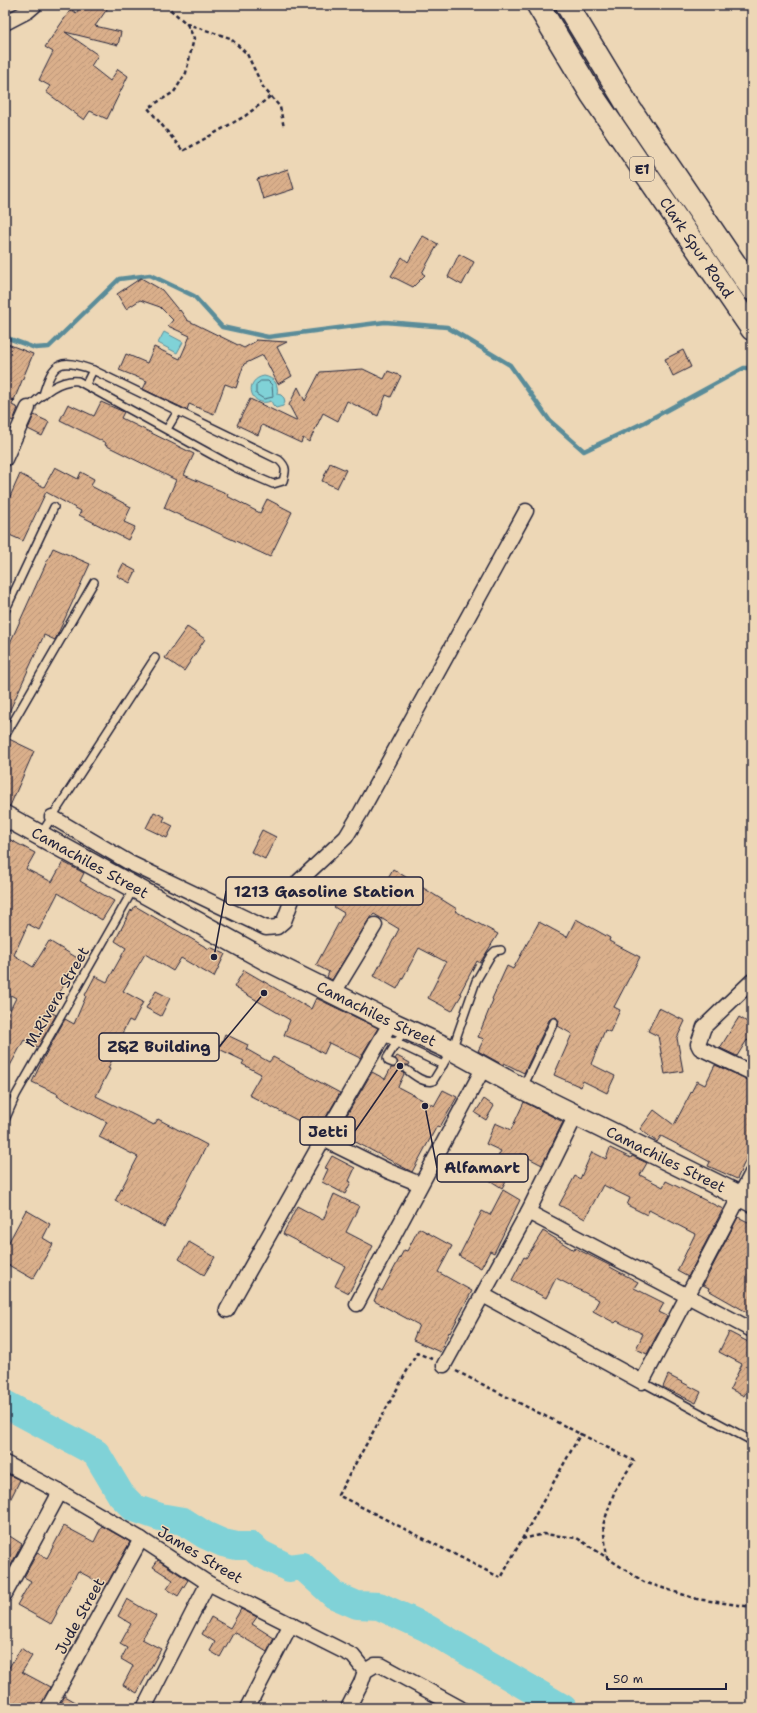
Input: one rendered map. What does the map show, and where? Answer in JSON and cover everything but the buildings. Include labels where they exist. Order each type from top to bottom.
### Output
[{"type":"highway","name":"Clark Spur Road","points":[[538,5],[592,96],[752,329]]},
{"type":"highway","name":"Clark Spur Road","points":[[567,5],[634,115],[752,289]]},
{"type":"street","points":[[5,23],[28,11],[35,5]]},
{"type":"street","points":[[5,459],[28,408]]},
{"type":"street","points":[[52,818],[130,863],[266,928],[277,927],[284,921],[299,881],[346,837],[361,812],[526,510]]},
{"type":"street","name":"Camachiles Street","points":[[5,816],[264,959],[333,994],[394,1032],[448,1057],[484,1067],[523,1089],[745,1199]]},
{"type":"street","points":[[333,994],[375,925]]},
{"type":"street","points":[[752,981],[704,1027],[698,1044],[700,1048],[752,1073]]},
{"type":"street","points":[[227,1310],[323,1139],[394,1032]]},
{"type":"street","points":[[358,1304],[420,1184],[484,1067]]},
{"type":"street","points":[[444,1365],[528,1212],[576,1115]]},
{"type":"street","points":[[323,1139],[388,1171],[420,1184]]},
{"type":"street","points":[[483,1295],[642,1382],[687,1295],[745,1199],[752,1173]]},
{"type":"street","points":[[528,1212],[752,1330]]},
{"type":"street","name":"James Street","points":[[5,1463],[60,1492],[141,1539],[208,1583],[353,1656],[363,1677]]},
{"type":"street","points":[[5,1594],[60,1492]]},
{"type":"street","name":"Jude Street","points":[[48,1708],[141,1539]]},
{"type":"street","points":[[144,1708],[208,1583]]},
{"type":"street","points":[[246,1708],[291,1624]]},
{"type":"street","points":[[348,1708],[363,1677],[375,1665],[381,1665],[460,1708]]},
{"type":"lane","points":[[28,408],[51,389],[70,380],[78,381],[242,470],[273,484],[283,481],[286,471],[284,464],[279,460],[93,370],[78,365],[64,364],[58,366],[49,376],[42,395]]},
{"type":"lane","points":[[86,384],[93,370]]},
{"type":"lane","points":[[167,429],[178,411]]},
{"type":"lane","points":[[5,612],[54,507]]},
{"type":"lane","points":[[5,736],[94,582]]},
{"type":"lane","points":[[40,836],[155,658]]},
{"type":"lane","name":"M.Rivera Street","points":[[5,1120],[16,1095],[134,888]]},
{"type":"lane","points":[[407,1070],[429,1082],[433,1080],[448,1057],[476,981],[491,955],[495,951],[501,950]]},
{"type":"lane","points":[[523,1089],[554,1022]]},
{"type":"lane","points":[[393,1063],[388,1061],[387,1058],[394,1032]]},
{"type":"lane","points":[[642,1382],[752,1441]]},
{"type":"path","points":[[165,5],[187,24],[194,38],[186,73],[174,92],[148,108],[183,151],[245,116],[271,96]]},
{"type":"path","points":[[187,24],[230,38],[248,54],[263,87],[280,107],[284,128]]},
{"type":"path","points":[[581,1433],[501,1578],[338,1495],[417,1353],[581,1433],[634,1461],[614,1490],[603,1526],[607,1558]]},
{"type":"path","points":[[522,1539],[544,1534],[576,1538],[644,1582],[696,1599],[752,1607]]},
{"type":"water","points":[[164,332],[183,342],[177,353],[158,343]]},
{"type":"water","points":[[264,376],[271,378],[275,382],[277,394],[284,398],[285,402],[283,406],[276,408],[271,401],[258,401],[254,398],[251,388],[253,383],[257,379]]},
{"type":"waterway","points":[[5,337],[35,348],[49,347],[119,279],[150,275],[194,296],[222,327],[268,337],[385,322],[447,327],[510,365],[550,421],[584,451],[645,422],[744,368],[752,368]]},
{"type":"waterway","points":[[5,1404],[96,1453],[121,1495],[134,1508],[160,1517],[183,1521],[205,1535],[223,1543],[237,1546],[252,1546],[259,1553],[289,1568],[302,1566],[334,1595],[357,1605],[379,1606],[425,1627],[563,1708]]},
{"type":"place","name":"1213 Gasoline Station","points":[[214,957]]},
{"type":"place","name":"Z&Z Building","points":[[264,993]]},
{"type":"place","name":"Jetti","points":[[400,1066]]},
{"type":"place","name":"Alfamart","points":[[425,1106]]}]
